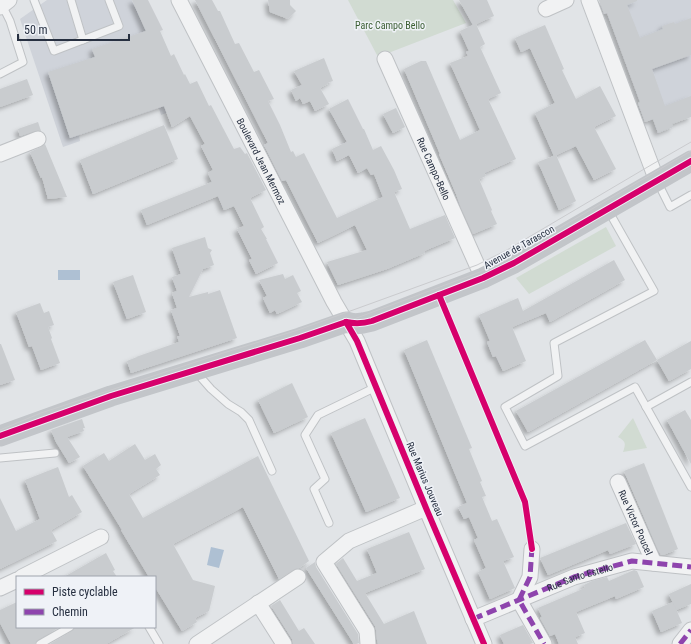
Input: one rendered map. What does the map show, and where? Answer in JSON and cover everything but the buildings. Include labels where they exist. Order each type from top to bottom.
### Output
[{"type":"street","name":"Boulevard Jean Mermoz","points":[[179,0],[346,322]]},
{"type":"street","points":[[546,9],[566,0]]},
{"type":"street","points":[[589,0],[657,181]]},
{"type":"street","name":"Rue Campo-Bello","points":[[385,59],[483,278]]},
{"type":"street","points":[[0,154],[38,139]]},
{"type":"street","name":"Avenue de Tarascon","points":[[346,322],[363,324],[483,278],[514,263],[691,161]]},
{"type":"street","points":[[0,436],[111,396],[300,338],[346,322]]},
{"type":"street","name":"Rue Marius Jouveau","points":[[346,322],[357,341],[484,644]]},
{"type":"street","name":"Rue Victor Poucel","points":[[618,482],[654,564]]},
{"type":"street","points":[[368,644],[367,631],[324,562],[349,541],[426,508]]},
{"type":"street","points":[[24,576],[101,537]]},
{"type":"street","points":[[532,549],[530,577],[519,600],[544,644]]},
{"type":"street","name":"Rue Santo Estello","points":[[473,618],[574,577],[632,561],[691,567]]},
{"type":"street","points":[[197,644],[217,639],[258,603],[298,577]]},
{"type":"street","points":[[0,588],[16,580]]},
{"type":"street","points":[[258,603],[284,644]]},
{"type":"street","points":[[680,644],[691,630]]},
{"type":"lane","points":[[34,0],[54,51],[119,26],[109,0]]},
{"type":"lane","points":[[71,0],[83,40]]},
{"type":"lane","points":[[0,74],[23,62],[4,4]]},
{"type":"lane","points":[[657,181],[670,206],[691,195]]},
{"type":"lane","points":[[607,209],[654,291],[554,343],[558,376],[505,407],[525,446],[635,388],[691,487]]},
{"type":"lane","points":[[194,370],[211,389],[249,420],[272,471]]},
{"type":"lane","points":[[646,407],[691,382]]},
{"type":"lane","points":[[329,523],[314,489],[325,479],[305,435],[318,415],[376,387]]},
{"type":"lane","points":[[0,458],[55,453]]},
{"type":"lane","points":[[40,644],[68,628]]},
{"type":"lane","points":[[150,628],[159,644]]},
{"type":"shaded area","points":[[47,0],[132,0],[152,44],[169,112],[161,115],[159,108],[79,135],[80,141],[63,147],[20,19]]},
{"type":"shaded area","points":[[599,0],[691,0],[691,116],[672,124],[673,127],[658,133],[653,118],[645,121],[638,103],[640,102],[607,13],[604,14]]},
{"type":"green space","name":"Parc Campo Bello","points":[[348,0],[453,0],[466,23],[378,57]]},
{"type":"green space","points":[[606,227],[616,246],[529,294],[516,278]]},
{"type":"green space","points":[[633,418],[647,448],[623,452],[625,443],[618,437]]},
{"type":"water","points":[[58,270],[80,270],[80,280],[58,280]]},
{"type":"water","points":[[211,547],[224,550],[219,568],[207,565]]},
{"type":"tram line","points":[[0,430],[41,413],[298,330],[477,265],[507,250],[691,142]]},
{"type":"tram line","points":[[346,322],[480,272],[556,230],[691,151]]},
{"type":"marked path","points":[[532,547],[530,577],[519,600],[544,644]]},
{"type":"marked path","points":[[473,619],[574,577],[632,561],[691,567]]},
{"type":"marked path","points":[[680,644],[691,630]]},
{"type":"cycle path","points":[[346,322],[365,323],[372,321],[483,278],[514,263],[691,161]]},
{"type":"cycle path","points":[[439,295],[525,502],[532,549]]},
{"type":"cycle path","points":[[346,322],[357,341],[484,644]]},
{"type":"cycle path","points":[[0,436],[111,396],[300,338],[346,322]]}]
